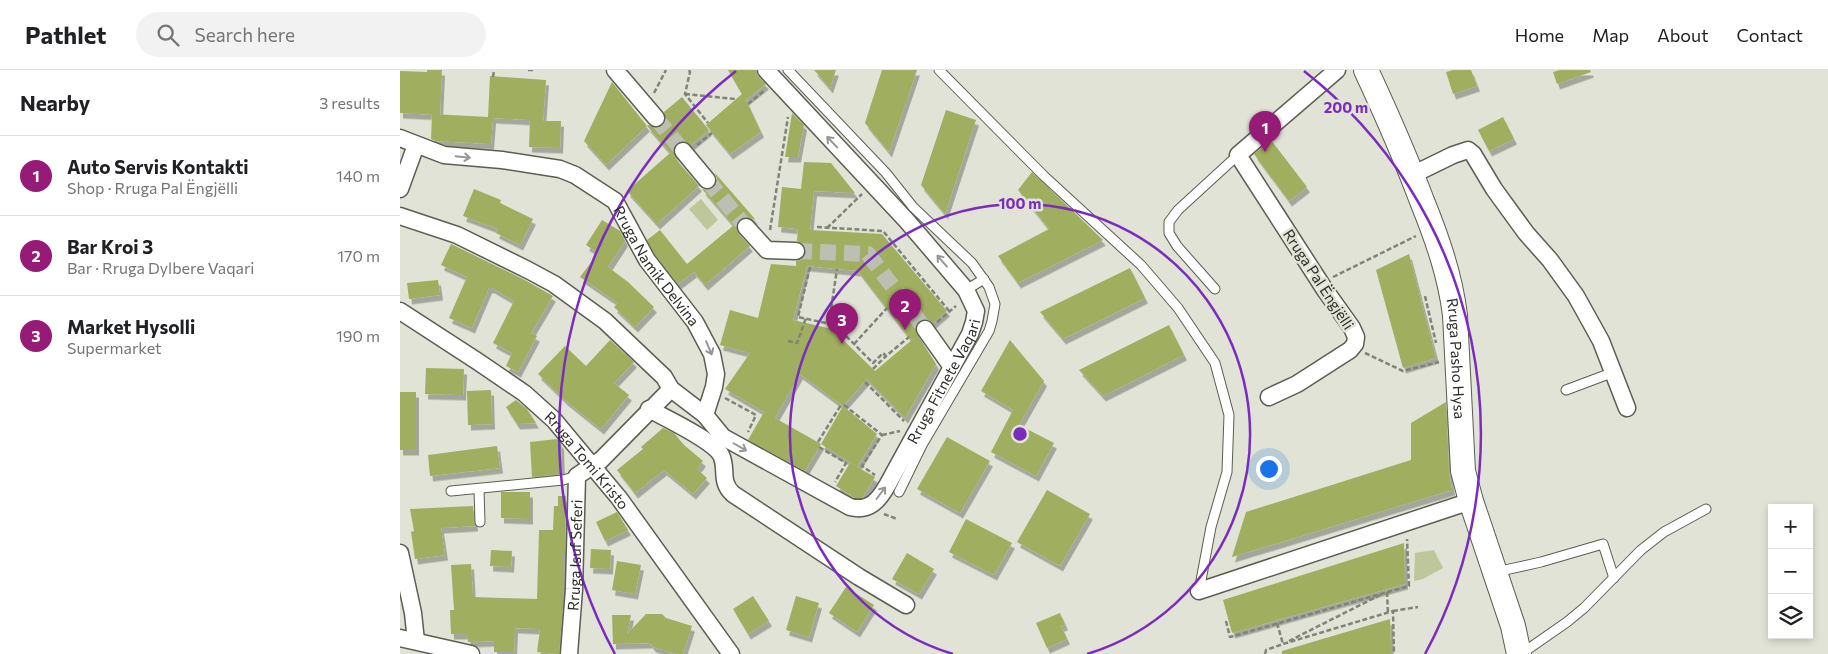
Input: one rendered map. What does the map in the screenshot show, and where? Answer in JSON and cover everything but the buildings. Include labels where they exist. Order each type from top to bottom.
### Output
[{"type":"main road","name":"Rruga Pasho Hysa","points":[[1366,70],[1389,118],[1433,228],[1453,296],[1463,471],[1471,501],[1513,626],[1520,654]]},
{"type":"street","points":[[615,70],[651,112]]},
{"type":"street","name":"Rruga Fitnete Vaqari","points":[[400,216],[457,235],[554,284],[605,321],[664,376],[671,388],[705,415],[723,437],[850,506],[860,509],[869,506],[893,488],[914,430],[952,367],[974,322],[976,311],[966,290],[907,221],[766,70]]},
{"type":"street","points":[[1238,155],[1337,70]]},
{"type":"street","points":[[400,138],[416,145],[400,189]]},
{"type":"street","name":"Rruga Namik Delvina","points":[[416,145],[444,155],[502,160],[560,169],[575,175],[615,202],[647,260],[695,322],[712,354],[716,374],[713,391],[705,415]]},
{"type":"street","points":[[683,150],[707,180]]},
{"type":"street","points":[[1412,175],[1453,155],[1468,150],[1473,154],[1494,190],[1526,234],[1550,260],[1576,296],[1601,341],[1627,408]]},
{"type":"street","name":"Rruga Pal Ëngjëlli","points":[[1238,155],[1320,283],[1352,328],[1356,337],[1355,344],[1350,350],[1297,384],[1269,397]]},
{"type":"street","points":[[746,227],[767,250],[796,251]]},
{"type":"street","name":"Rruga Tomi Kristo","points":[[400,311],[524,393],[554,420],[594,466],[731,654]]},
{"type":"street","points":[[925,329],[952,367]]},
{"type":"street","points":[[577,476],[594,466],[671,388]]},
{"type":"street","points":[[649,409],[714,446],[721,454],[725,483],[733,494],[828,557],[906,605]]},
{"type":"street","name":"Rruga Isuf Seferi","points":[[569,654],[574,589],[577,476]]},
{"type":"street","points":[[1199,591],[1471,501]]},
{"type":"street","points":[[400,553],[413,613],[416,641]]},
{"type":"street","points":[[400,638],[471,654]]},
{"type":"lane","points":[[788,70],[886,173],[914,207],[972,263],[989,287],[995,304],[988,332],[922,445],[893,488]]},
{"type":"lane","points":[[939,70],[1044,176],[1141,265],[1178,308],[1215,363],[1230,415],[1227,472],[1211,527],[1199,591]]},
{"type":"lane","points":[[1215,289],[1177,246],[1169,233],[1169,222],[1178,210],[1238,155]]},
{"type":"lane","points":[[966,290],[984,279]]},
{"type":"lane","points":[[1566,390],[1614,372]]},
{"type":"lane","points":[[451,491],[563,480],[577,476]]},
{"type":"lane","points":[[480,489],[480,522]]},
{"type":"lane","points":[[1520,654],[1573,617],[1641,550],[1664,532],[1706,509]]},
{"type":"lane","points":[[1496,572],[1541,562],[1603,544],[1614,578]]},
{"type":"path","points":[[493,77],[494,70]]},
{"type":"path","points":[[528,70],[535,70]]},
{"type":"path","points":[[651,112],[666,70]]},
{"type":"path","points":[[685,94],[689,70]]},
{"type":"path","points":[[748,104],[762,92]]},
{"type":"path","points":[[685,94],[736,99]]},
{"type":"path","points":[[685,94],[708,123]]},
{"type":"path","points":[[771,223],[791,98]]},
{"type":"path","points":[[699,144],[712,133]]},
{"type":"path","points":[[827,228],[857,198]]},
{"type":"path","points":[[817,227],[883,231],[950,312]]},
{"type":"path","points":[[1320,283],[1433,228]]},
{"type":"path","points":[[810,267],[798,317],[835,324],[873,363],[883,353],[886,356]]},
{"type":"path","points":[[829,323],[836,269]]},
{"type":"path","points":[[854,344],[887,308]]},
{"type":"path","points":[[788,341],[797,343],[806,318]]},
{"type":"path","points":[[873,369],[909,337]]},
{"type":"path","points":[[1355,344],[1366,353],[1403,371],[1440,361]]},
{"type":"path","points":[[865,382],[914,430]]},
{"type":"path","points":[[713,391],[756,415],[746,436]]},
{"type":"path","points":[[818,442],[842,405],[882,435],[914,430]]},
{"type":"path","points":[[882,435],[862,466],[893,488]]},
{"type":"path","points":[[819,447],[846,463],[831,489]]},
{"type":"path","points":[[1226,621],[1230,637],[1409,586],[1407,537],[1404,523]]},
{"type":"path","points":[[1388,592],[1388,613]]},
{"type":"path","points":[[1282,644],[1388,592]]},
{"type":"path","points":[[1265,654],[1266,650],[1282,644],[1393,611],[1418,607]]},
{"type":"path","points":[[1393,611],[1394,654]]},
{"type":"path","points":[[1276,624],[1282,644]]},
{"type":"green space","points":[[701,199],[718,220],[707,230],[689,209]]},
{"type":"green space","points":[[1434,550],[1443,568],[1423,579],[1414,581],[1415,553]]},
{"type":"tunnel","points":[[656,118],[683,151]]},
{"type":"tunnel","points":[[707,180],[746,227]]},
{"type":"tunnel","points":[[796,251],[868,254],[925,329]]},
{"type":"place","name":"Auto Servis Kontakti","points":[[1265,152]]},
{"type":"place","name":"Bar Kroi 3","points":[[905,330]]},
{"type":"place","name":"Market Hysolli","points":[[842,344]]}]
